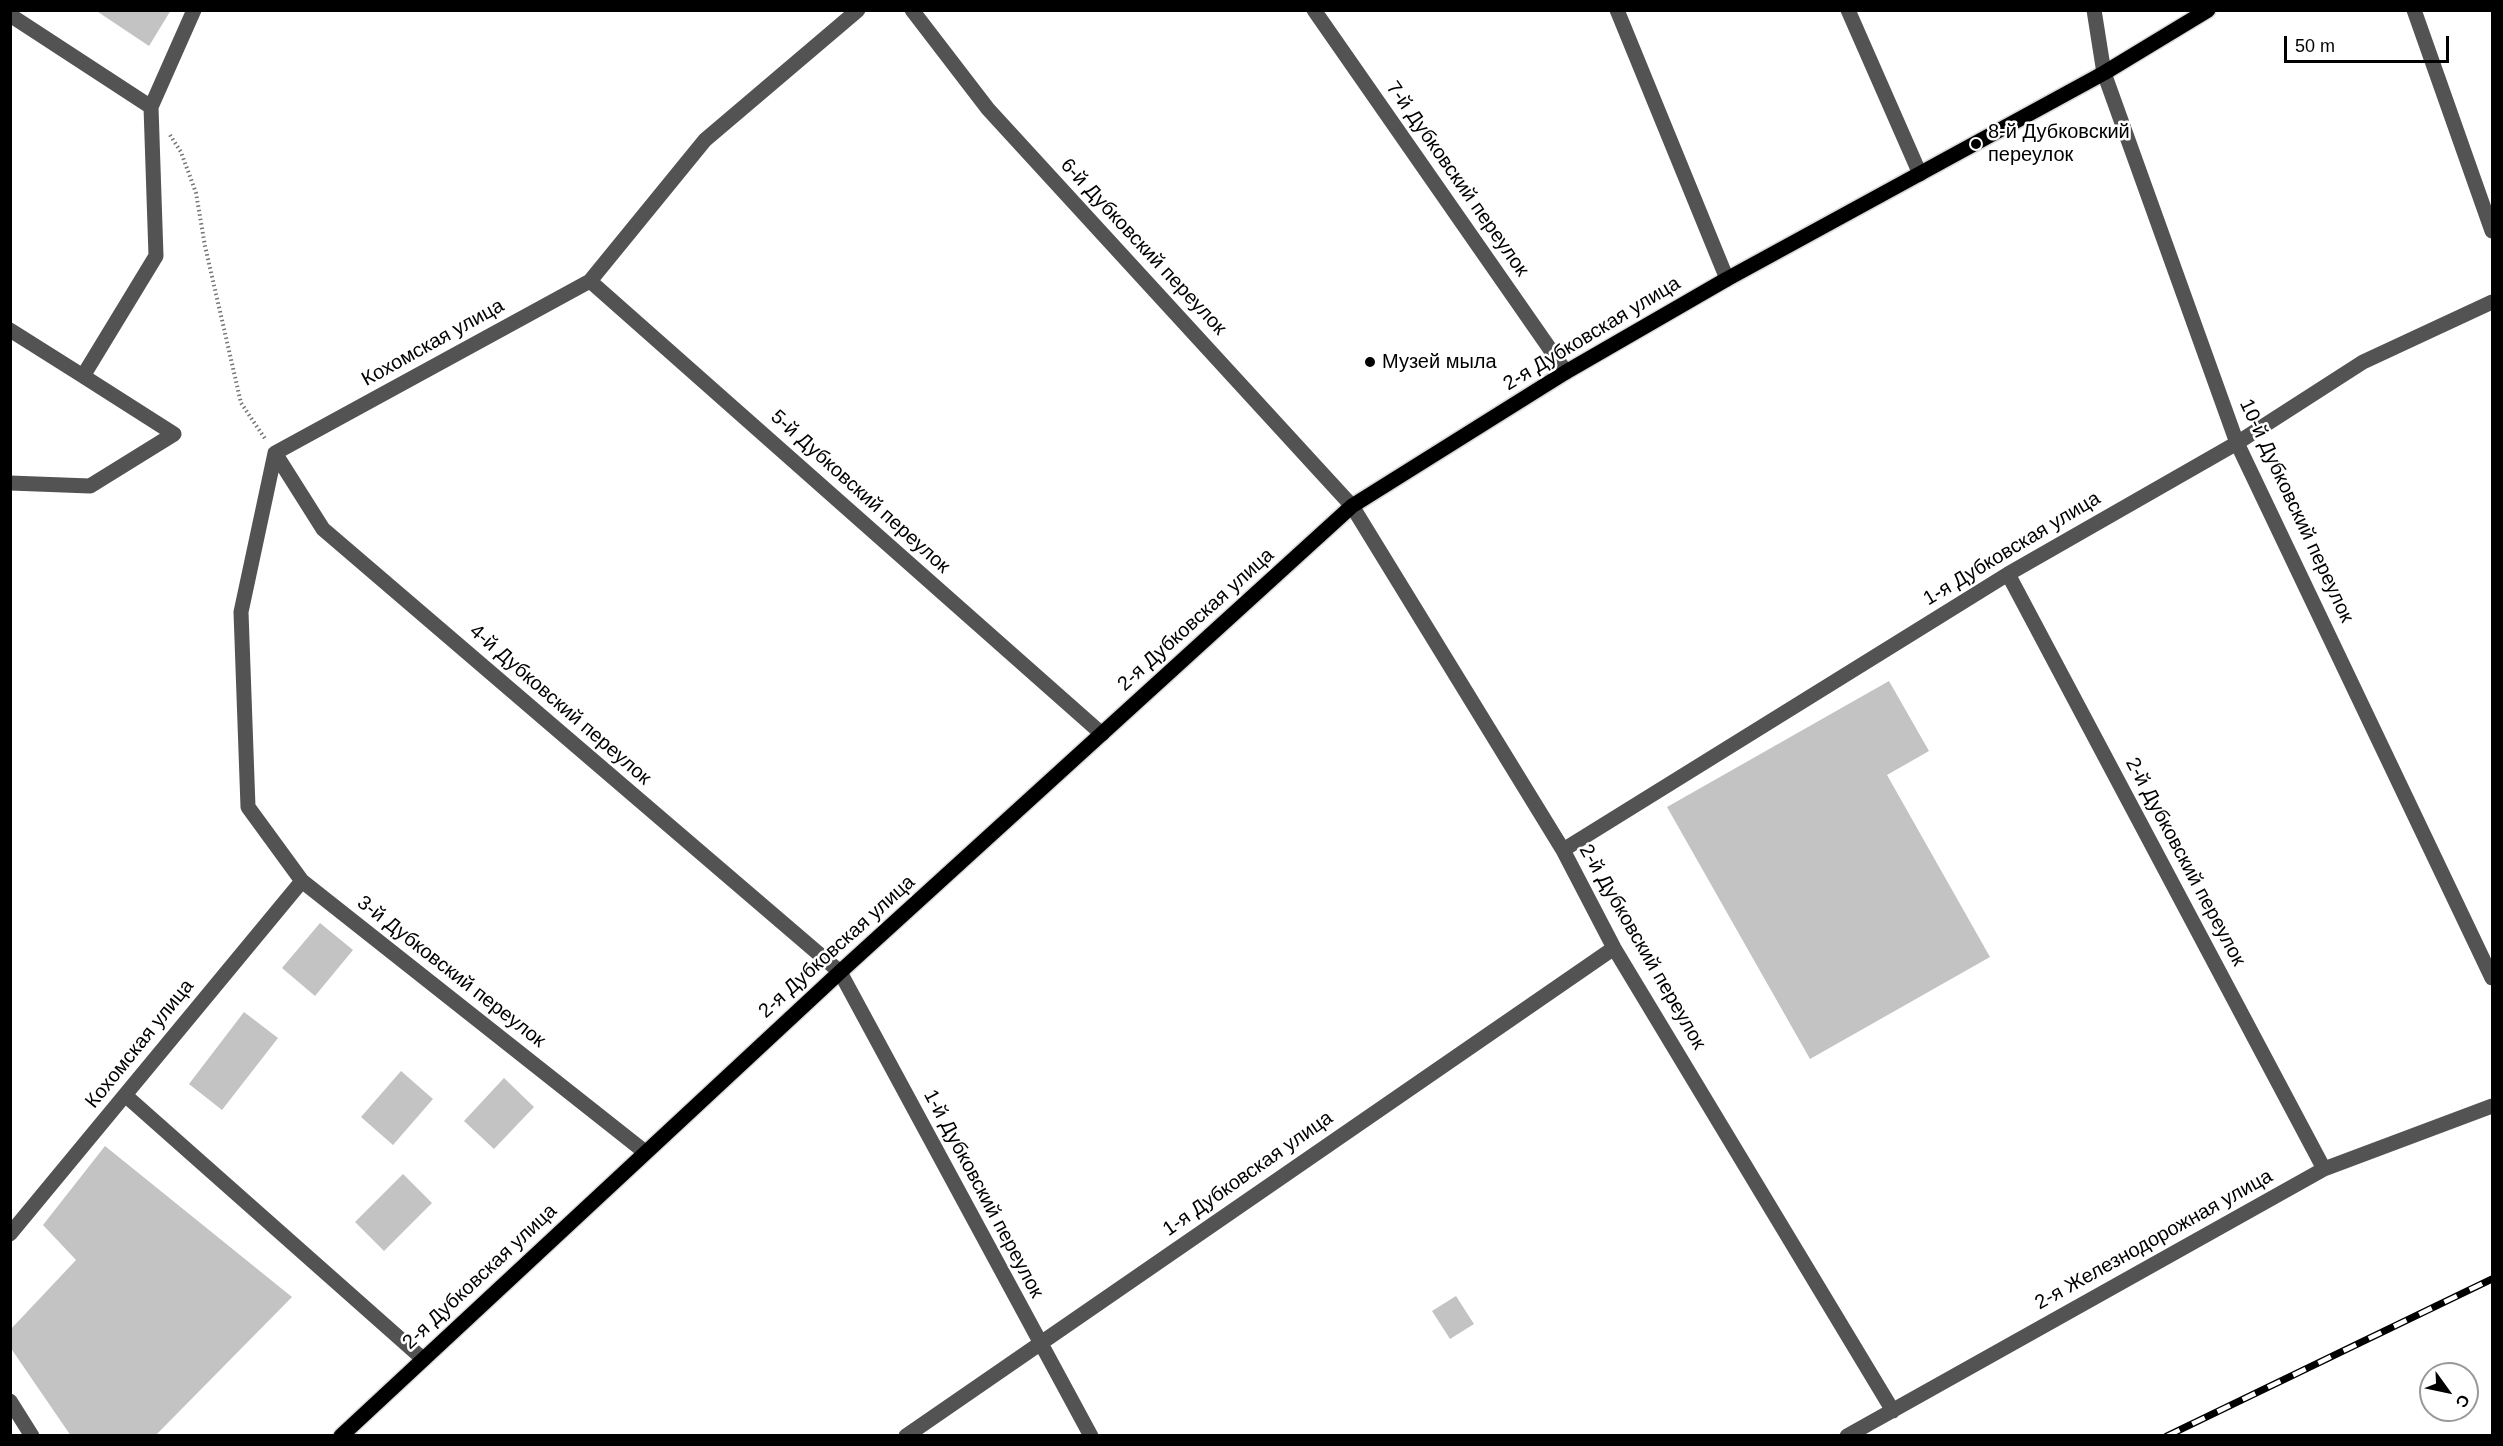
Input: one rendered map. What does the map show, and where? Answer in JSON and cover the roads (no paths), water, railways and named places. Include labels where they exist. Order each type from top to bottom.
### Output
[{"type":"main road","name":"2-я Дубковская улица","points":[[341,1436],[840,972],[1352,506],[1566,372],[1727,279],[2104,73],[2208,10]]},
{"type":"street","points":[[83,376],[156,256],[151,107],[194,10]]},
{"type":"street","name":"Кохомская улица","points":[[274,453],[591,281],[705,140],[858,10]]},
{"type":"street","name":"6-й Дубковский переулок","points":[[912,10],[988,110],[1352,506]]},
{"type":"street","name":"7-й Дубковский переулок","points":[[1314,10],[1566,372]]},
{"type":"street","points":[[1617,10],[1727,279]]},
{"type":"street","points":[[1848,10],[1920,174]]},
{"type":"street","name":"10-й Дубковский переулок","points":[[2094,10],[2104,73],[2237,443],[2493,978]]},
{"type":"street","points":[[2414,10],[2493,231]]},
{"type":"street","points":[[10,15],[151,107]]},
{"type":"street","name":"5-й Дубковский переулок","points":[[591,281],[1102,734]]},
{"type":"street","name":"1-я Дубковская улица","points":[[1563,850],[2008,574],[2237,443],[2364,362],[2493,302]]},
{"type":"street","points":[[10,330],[174,434],[90,486],[10,483]]},
{"type":"street","name":"3-й Дубковский переулок","points":[[274,453],[241,612],[248,807],[302,881],[645,1152]]},
{"type":"street","name":"4-й Дубковский переулок","points":[[274,453],[323,529],[840,972]]},
{"type":"street","name":"2-й Дубковский переулок","points":[[1352,506],[1563,850],[1614,948],[1893,1411]]},
{"type":"street","name":"2-й Дубковский переулок","points":[[2008,574],[2324,1169]]},
{"type":"street","name":"Кохомская улица","points":[[10,1234],[302,881]]},
{"type":"street","name":"1-я Дубковская улица","points":[[906,1436],[1614,948]]},
{"type":"street","name":"1-й Дубковский переулок","points":[[840,972],[1091,1436]]},
{"type":"street","points":[[125,1095],[423,1359]]},
{"type":"street","name":"2-я Железнодорожная улица","points":[[1847,1436],[2324,1169],[2493,1106]]},
{"type":"street","points":[[10,1401],[32,1436]]},
{"type":"railway","points":[[2167,1436],[2492,1279]]},
{"type":"place","name":"8-й Дубковский переулок","points":[[1976,144]]},
{"type":"place","name":"Музей мыла","points":[[1370,362]]}]
